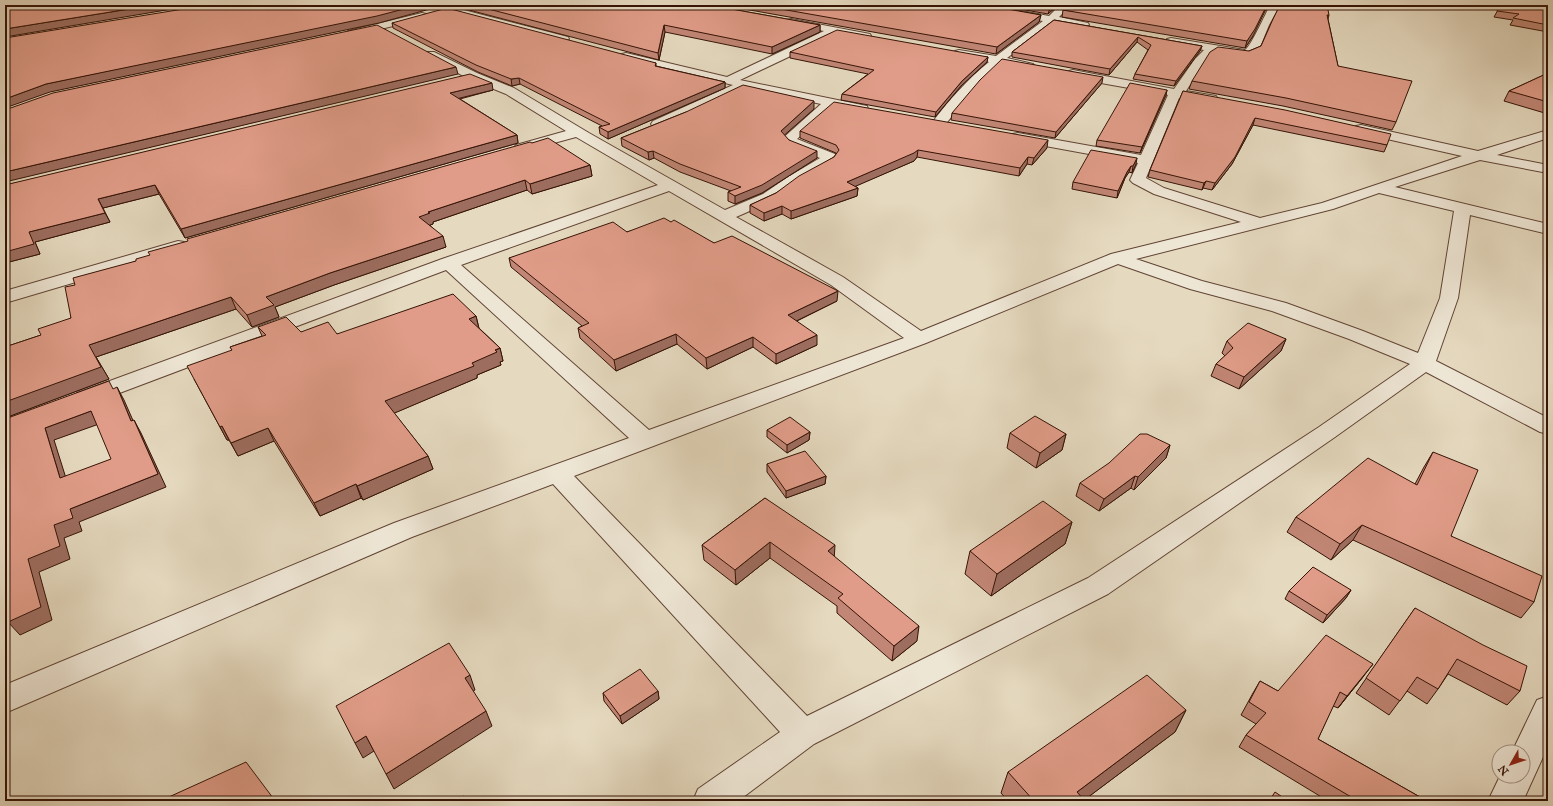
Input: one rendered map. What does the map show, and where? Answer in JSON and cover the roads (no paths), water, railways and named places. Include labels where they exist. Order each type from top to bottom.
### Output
[{"type":"street","points":[[432,5],[576,43]]},
{"type":"street","points":[[973,5],[1091,27]]},
{"type":"street","points":[[939,124],[961,95],[998,60],[1052,20],[1066,5]]},
{"type":"street","points":[[1160,39],[1247,54],[1254,50],[1264,25],[1275,5]]},
{"type":"street","points":[[342,35],[380,27],[448,9]]},
{"type":"street","points":[[781,20],[878,38]]},
{"type":"street","points":[[380,27],[393,34]]},
{"type":"street","points":[[728,81],[836,30]]},
{"type":"street","points":[[418,47],[473,76],[510,91],[577,132],[610,144],[670,186],[836,281],[919,339]]},
{"type":"street","points":[[1214,49],[1204,56],[1178,93],[1174,96],[1138,180],[1159,191],[1260,223]]},
{"type":"street","points":[[945,50],[1042,68]]},
{"type":"street","points":[[613,53],[744,85],[877,112]]},
{"type":"street","points":[[1065,72],[1223,100]]},
{"type":"street","points":[[458,80],[473,76]]},
{"type":"street","points":[[645,129],[744,85]]},
{"type":"street","points":[[724,216],[769,197],[793,180],[828,160],[830,157],[794,143],[789,139],[830,103]]},
{"type":"street","points":[[924,121],[953,126]]},
{"type":"street","points":[[1351,126],[1479,156],[1548,169]]},
{"type":"street","points":[[503,153],[577,132]]},
{"type":"street","points":[[5,698],[403,530],[919,339],[1117,258],[1327,206],[1378,188],[1548,134]]},
{"type":"street","points":[[1004,135],[1146,160]]},
{"type":"street","points":[[71,403],[448,263],[670,186]]},
{"type":"street","points":[[1378,188],[1548,229]]},
{"type":"street","points":[[710,801],[803,734],[1098,586],[1327,432],[1425,363],[1449,298],[1463,208]]},
{"type":"street","points":[[5,297],[191,242]]},
{"type":"street","points":[[1117,258],[1196,285],[1279,307],[1356,335],[1425,363],[1548,427]]},
{"type":"street","points":[[448,263],[646,440]]},
{"type":"street","points":[[557,473],[803,734]]},
{"type":"street","points":[[1531,747],[1548,710]]},
{"type":"street","points":[[1505,801],[1513,784]]}]
